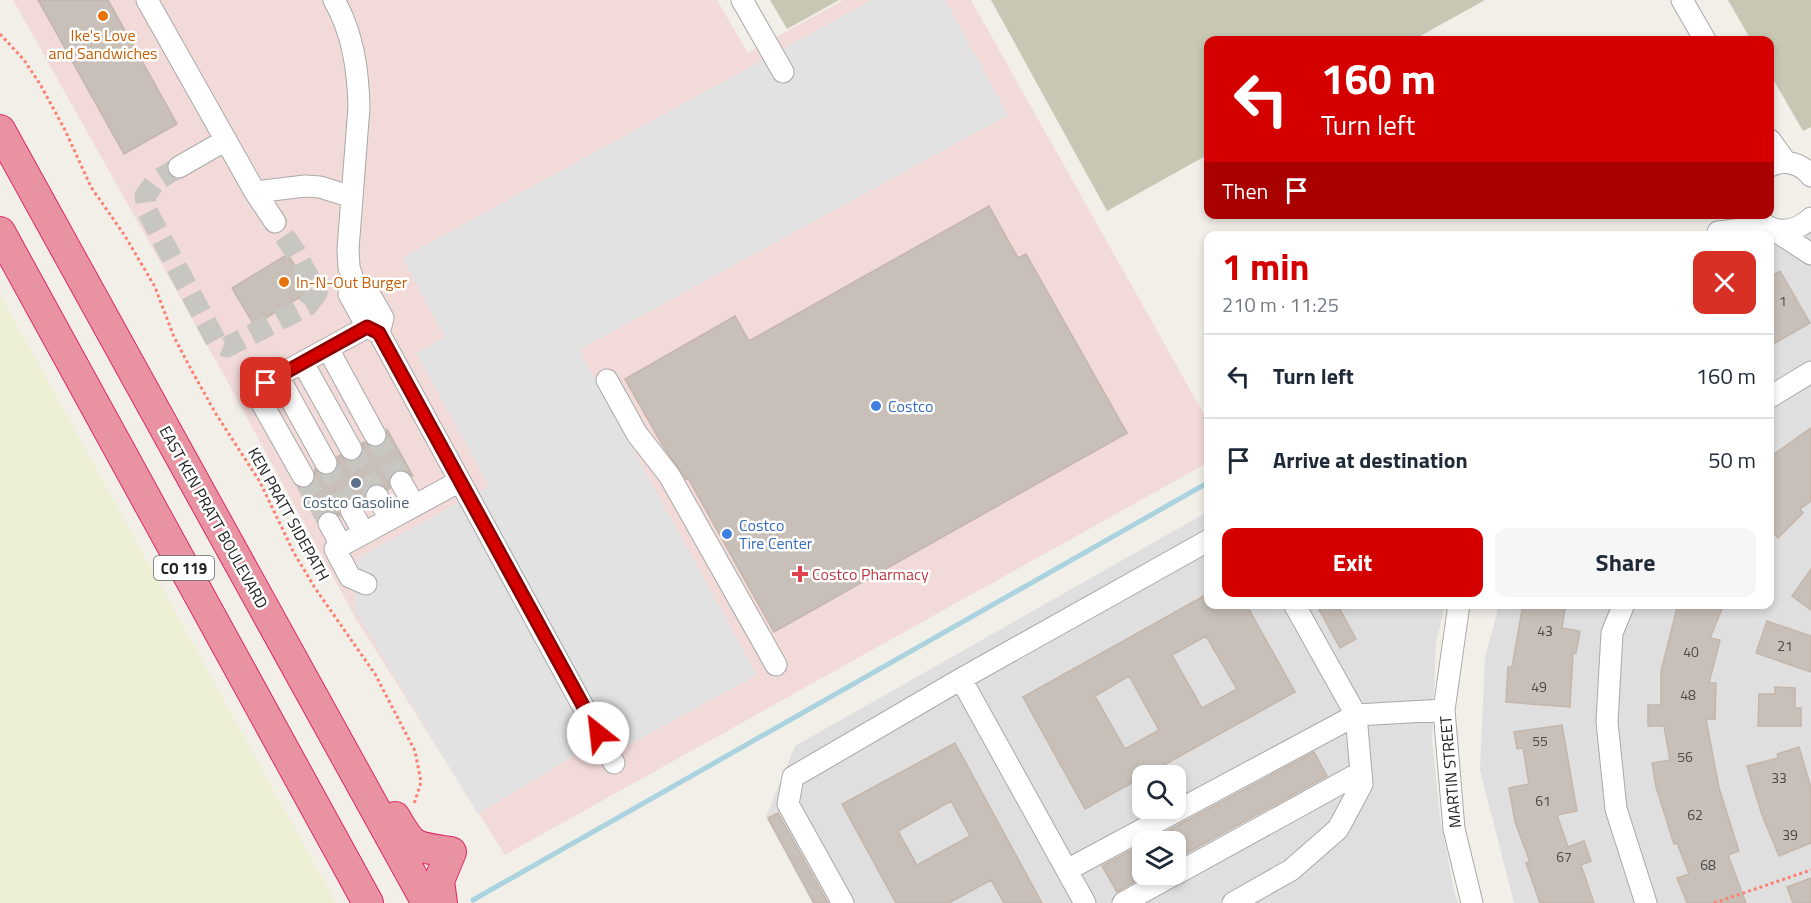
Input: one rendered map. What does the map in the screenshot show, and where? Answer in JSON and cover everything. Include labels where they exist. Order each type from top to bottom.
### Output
[{"type":"highway","name":"EAST KEN PRATT BOULEVARD","points":[[0,130],[427,903]]},
{"type":"highway","name":"CO 119","points":[[0,232],[368,903]]},
{"type":"highway","points":[[340,745],[363,760],[407,838],[414,845],[423,849],[451,852],[439,881],[442,903]]},
{"type":"street","points":[[147,0],[255,192],[275,222]]},
{"type":"street","points":[[742,0],[783,72]]},
{"type":"street","points":[[1682,0],[1703,36]]},
{"type":"street","points":[[303,476],[254,389],[328,349],[373,330],[383,318],[366,288],[354,283],[349,267],[348,249],[359,88],[351,39],[340,6]]},
{"type":"street","points":[[179,167],[226,140]]},
{"type":"street","points":[[1774,144],[1795,166]]},
{"type":"street","points":[[255,192],[305,186],[320,187],[352,197]]},
{"type":"street","points":[[1734,231],[1766,224],[1789,231],[1802,226],[1811,218]]},
{"type":"street","points":[[1719,231],[1730,219]]},
{"type":"street","points":[[1766,224],[1811,254]]},
{"type":"street","points":[[373,330],[460,481],[614,763]]},
{"type":"street","points":[[328,349],[375,435]]},
{"type":"street","points":[[303,363],[351,449]]},
{"type":"street","points":[[1774,395],[1811,372]]},
{"type":"street","points":[[278,376],[326,463]]},
{"type":"street","points":[[607,380],[637,434],[669,475],[776,665]]},
{"type":"street","points":[[338,547],[460,481]]},
{"type":"street","points":[[401,482],[414,505]]},
{"type":"street","points":[[377,496],[390,519]]},
{"type":"street","points":[[351,510],[364,533]]},
{"type":"street","points":[[329,523],[350,577],[366,584]]},
{"type":"street","points":[[843,903],[788,804],[793,777],[961,679],[1204,543]]},
{"type":"street","points":[[1233,903],[1292,870],[1338,830],[1362,784],[1356,716],[1297,609]]},
{"type":"street","name":"MARTIN STREET","points":[[1458,609],[1444,710],[1454,829],[1472,903]]},
{"type":"street","points":[[1622,609],[1612,633],[1607,722],[1616,809],[1646,903]]},
{"type":"street","points":[[961,679],[1085,903]]},
{"type":"street","points":[[1067,870],[1356,716],[1444,710]]},
{"type":"street","points":[[1186,868],[1361,772]]},
{"type":"street","points":[[1123,903],[1155,885]]},
{"type":"path","name":"KEN PRATT SIDEPATH","points":[[0,34],[24,60],[40,84],[65,130],[91,187],[125,236],[155,287],[174,337],[216,414],[260,482],[294,553],[380,684],[415,751],[421,782],[412,812]]},
{"type":"path","points":[[1714,903],[1811,870]]},
{"type":"shaded area","points":[[13,0],[717,0],[748,53],[843,0],[971,0],[1204,414],[1204,465],[505,855],[356,619],[226,379]]},
{"type":"shaded area","points":[[770,0],[839,0],[787,29]]},
{"type":"shaded area","points":[[872,0],[945,0],[1008,115],[579,350],[757,675],[630,744],[582,751],[478,814],[354,609],[357,558],[489,486],[416,353],[445,337],[402,258]]},
{"type":"shaded area","points":[[991,0],[1485,0],[1420,36],[1204,36],[1204,157],[1107,211]]},
{"type":"shaded area","points":[[1728,0],[1811,0],[1811,127],[1803,131],[1774,81],[1774,36],[1749,36]]},
{"type":"shaded area","points":[[1811,224],[1811,903],[1514,903],[1480,770],[1485,658],[1498,609],[1774,609],[1774,245]]},
{"type":"shaded area","points":[[0,294],[336,903],[0,903]]},
{"type":"shaded area","points":[[1204,514],[1204,609],[1444,609],[1436,644],[1432,740],[1440,818],[1458,903],[812,903],[766,817],[795,746]]},
{"type":"building","points":[[38,0],[108,0],[177,124],[124,154]]},
{"type":"building","name":"Costco","points":[[989,206],[1018,258],[1026,254],[1127,433],[774,632],[688,478],[686,479],[663,446],[625,379],[735,316],[749,341]]},
{"type":"building","points":[[288,254],[310,291],[254,325],[232,288]]},
{"type":"building","points":[[1780,271],[1810,323],[1774,344],[1774,275]]},
{"type":"building","points":[[1811,428],[1811,501],[1800,509],[1803,513],[1778,538],[1774,534],[1774,454]]},
{"type":"building","points":[[387,429],[413,476],[402,469],[395,471],[390,476],[388,490],[378,483],[371,485],[366,490],[366,502],[362,504],[357,499],[345,499],[338,510],[340,516],[329,510],[322,512],[317,520],[298,488],[309,487],[314,483],[315,469],[325,476],[333,474],[339,463],[337,457],[340,455],[344,460],[350,462],[358,460],[364,449],[362,443],[364,442],[374,448],[382,446],[386,441]]},
{"type":"building","points":[[1811,569],[1811,610],[1792,596]]},
{"type":"building","points":[[1204,596],[1204,609],[1249,609],[1295,692],[1164,765],[1132,765],[1132,783],[1085,809],[1023,697]],"holes":[[[1206,636],[1237,689],[1202,708],[1172,655]],[[1129,676],[1159,730],[1125,749],[1095,696]]]},
{"type":"building","points":[[1319,609],[1340,609],[1356,639],[1340,648]]},
{"type":"building","points":[[1522,609],[1565,609],[1562,628],[1580,631],[1576,653],[1573,653],[1570,707],[1506,702],[1508,667],[1512,667]]},
{"type":"building","points":[[1677,609],[1722,609],[1710,638],[1720,640],[1709,683],[1716,683],[1715,719],[1706,719],[1719,788],[1739,851],[1728,855],[1746,903],[1687,903],[1677,878],[1689,874],[1677,843],[1674,844],[1656,787],[1652,763],[1670,760],[1664,726],[1648,726],[1648,705],[1661,705],[1661,671]]},
{"type":"building","points":[[1767,621],[1811,636],[1811,672],[1756,653]]},
{"type":"building","points":[[1775,687],[1795,688],[1795,708],[1801,708],[1801,726],[1758,726],[1759,694],[1775,694]]},
{"type":"building","points":[[1562,725],[1577,811],[1557,815],[1568,847],[1584,841],[1591,861],[1581,865],[1594,903],[1540,903],[1526,863],[1530,862],[1515,822],[1509,788],[1529,784],[1523,748],[1517,749],[1514,732]]},
{"type":"building","points":[[955,743],[1042,903],[1004,903],[991,880],[949,903],[896,903],[842,804]],"holes":[[[951,801],[970,836],[917,865],[898,831]]]},
{"type":"building","points":[[1799,747],[1811,788],[1811,843],[1779,856],[1762,815],[1747,766],[1778,758],[1777,754]]},
{"type":"building","points":[[1314,752],[1327,776],[1186,854],[1186,831],[1167,831]]},
{"type":"building","points":[[778,813],[828,903],[814,903],[768,818]]},
{"type":"building","points":[[1132,850],[1132,883],[1117,892],[1102,866]]},
{"type":"building","points":[[1811,878],[1811,903],[1793,903],[1787,887]]},
{"type":"waterway","points":[[473,900],[1204,485]]},
{"type":"tunnel","points":[[179,167],[156,181],[145,196],[147,211],[217,343],[227,347],[307,306],[317,293],[296,253],[275,222]]},
{"type":"tunnel","points":[[375,435],[401,482]]},
{"type":"tunnel","points":[[351,449],[377,496]]},
{"type":"tunnel","points":[[326,463],[351,510]]},
{"type":"tunnel","points":[[303,476],[329,523]]},
{"type":"place","name":"Ike's Love and Sandwiches","points":[[103,16]]},
{"type":"place","name":"In-N-Out Burger","points":[[284,282]]},
{"type":"place","name":"Costco","points":[[876,406]]},
{"type":"place","name":"Costco Gasoline","points":[[356,483]]},
{"type":"place","name":"Costco Tire Center","points":[[727,534]]},
{"type":"place","name":"Costco Pharmacy","points":[[800,574]]},
{"type":"route","points":[[266,383],[367,327],[379,333],[598,733]]}]
